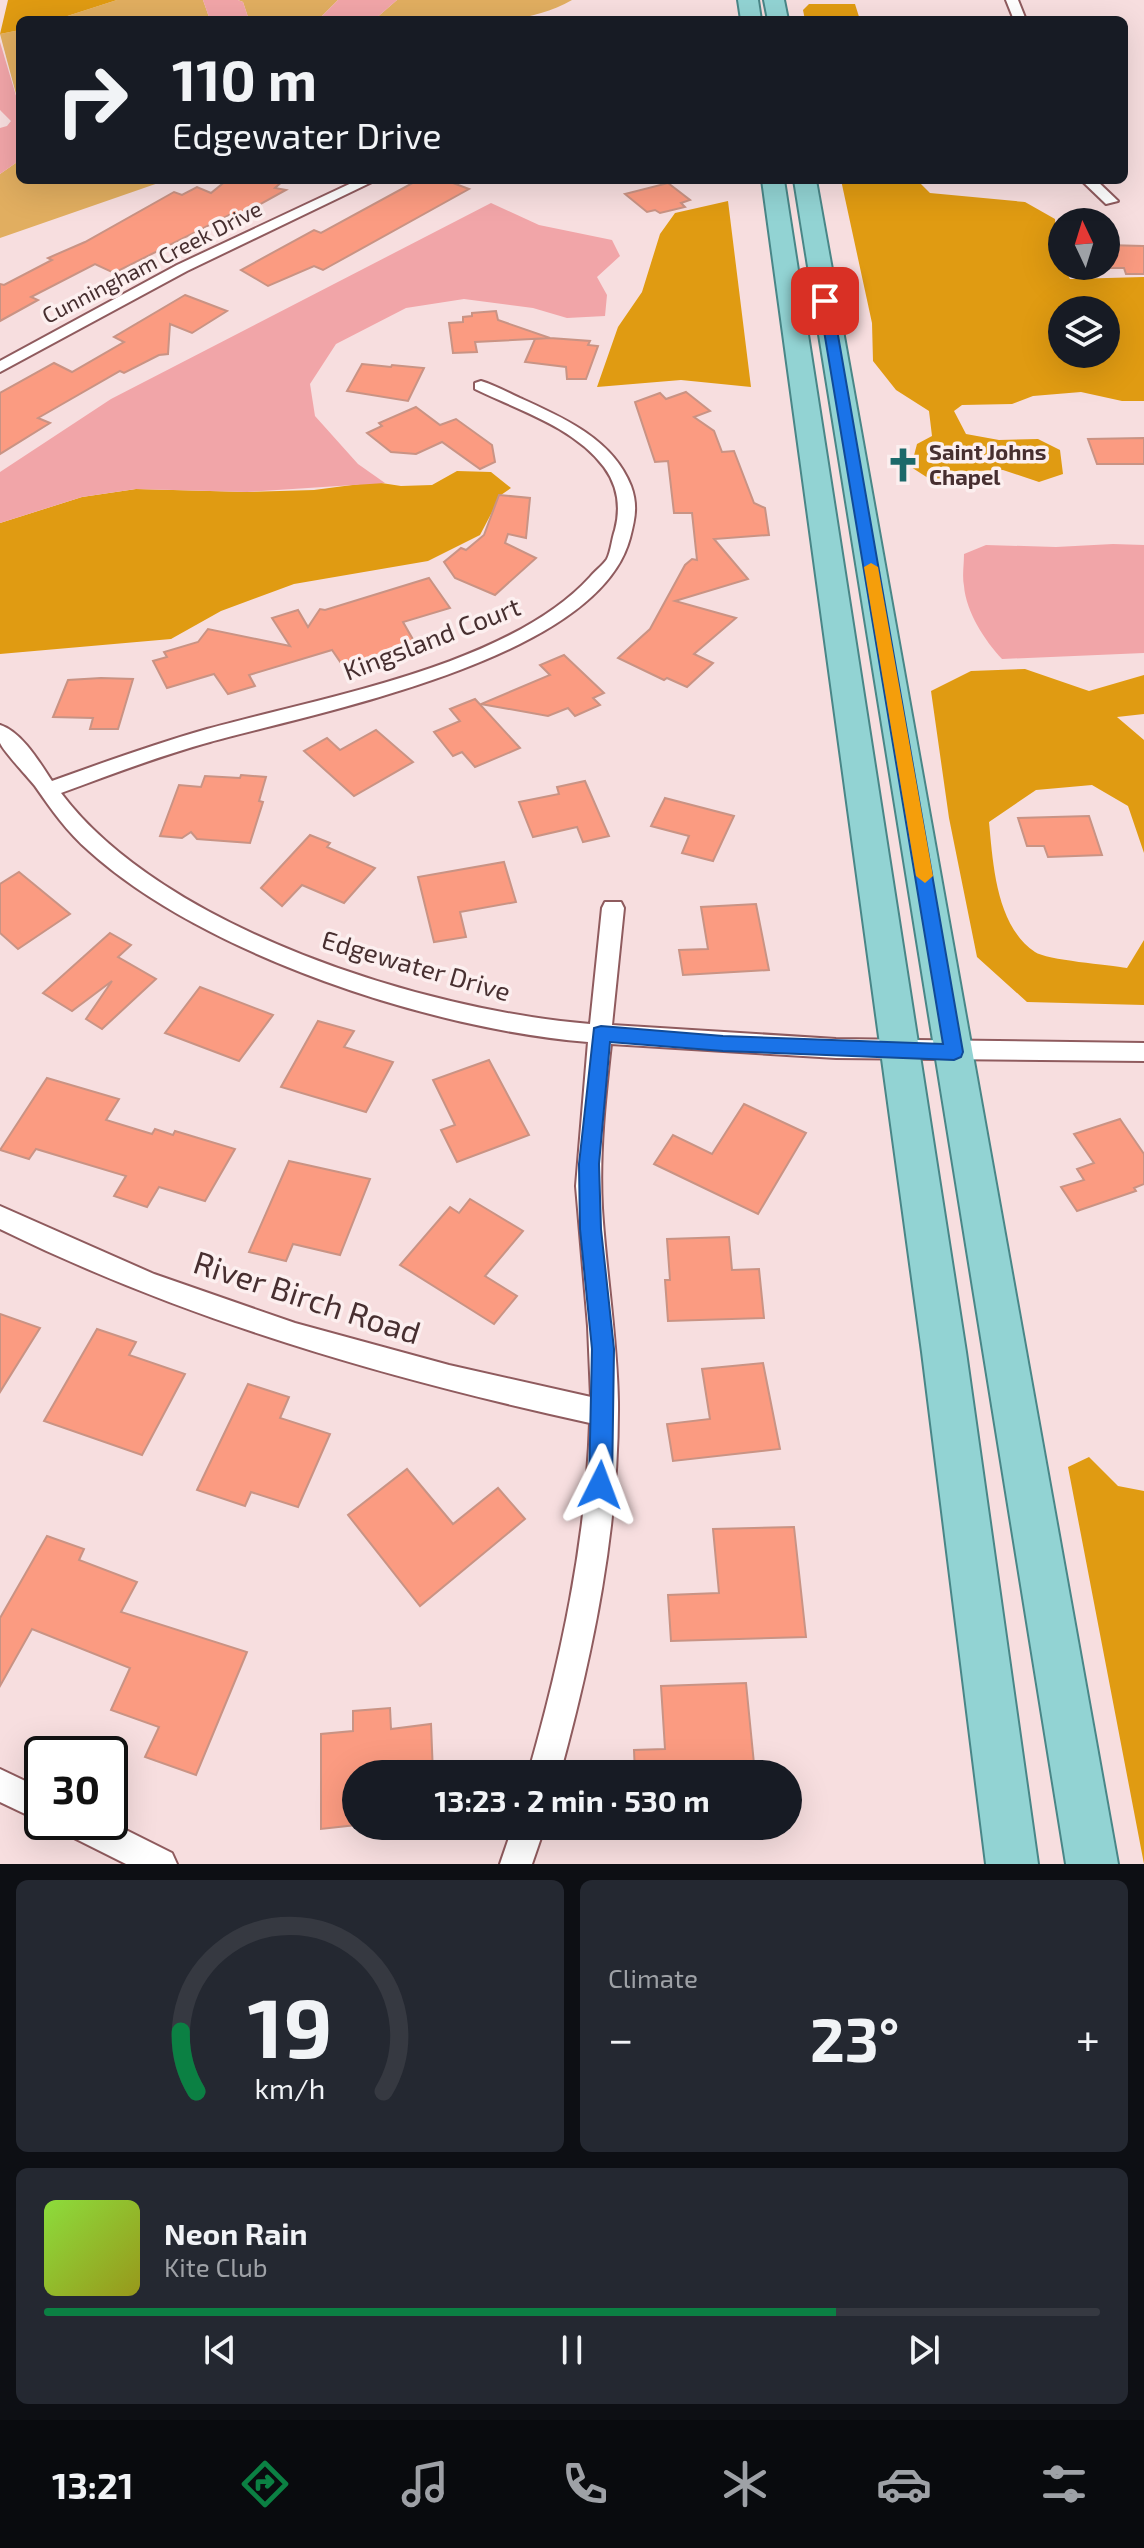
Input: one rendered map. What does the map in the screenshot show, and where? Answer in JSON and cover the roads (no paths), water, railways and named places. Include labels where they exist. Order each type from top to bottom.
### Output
[{"type":"main road","points":[[774,184],[900,1051],[1012,1864]]},
{"type":"main road","points":[[806,184],[1092,1864]]},
{"type":"main road","points":[[807,420],[846,421]]},
{"type":"street","name":"Cunningham Creek Drive","points":[[0,367],[114,303],[361,184]]},
{"type":"street","points":[[1092,184],[1111,201]]},
{"type":"street","name":"Kingsland Court","points":[[48,790],[212,734],[395,686],[453,665],[549,621],[598,583],[616,561],[628,524],[622,485],[612,467],[597,450],[573,432],[481,386]]},
{"type":"street","name":"Edgewater Drive","points":[[0,732],[13,742],[91,843],[131,874],[212,923],[279,954],[384,991],[457,1012],[535,1028],[723,1044],[900,1051],[1144,1052]]},
{"type":"street","points":[[548,1760],[569,1688],[591,1578],[604,1413],[603,1349],[590,1229],[589,1164],[613,908]]},
{"type":"street","name":"River Birch Road","points":[[0,1217],[156,1286],[342,1349],[505,1392],[604,1413]]},
{"type":"street","points":[[0,1785],[24,1797]]},
{"type":"street","points":[[112,1840],[161,1864]]},
{"type":"street","points":[[516,1864],[524,1840]]},
{"type":"place","name":"Saint Johns Chapel","points":[[903,465]]}]
